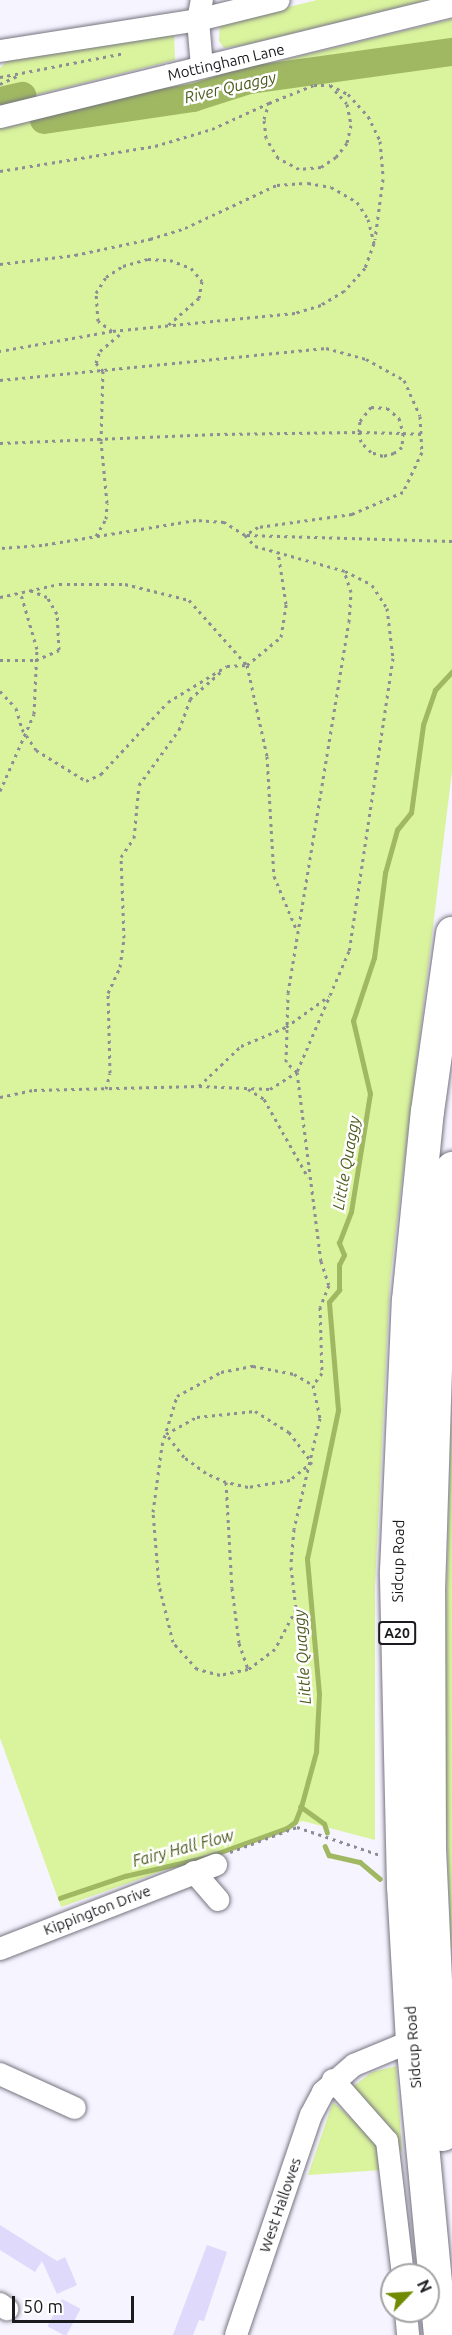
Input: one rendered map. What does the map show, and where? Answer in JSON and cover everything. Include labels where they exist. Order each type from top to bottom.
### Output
[{"type":"highway","name":"Sidcup Road","points":[[440,2335],[412,2041],[403,1886],[396,1571],[408,1300],[427,1111],[452,933]]},
{"type":"highway","name":"Sidcup Road","points":[[452,1168],[437,1307],[428,1591],[452,2238]]},
{"type":"street","points":[[0,51],[200,10],[279,0]]},
{"type":"street","name":"Mottingham Lane","points":[[0,117],[452,6]]},
{"type":"street","points":[[200,10],[202,67]]},
{"type":"street","name":"Kippington Drive","points":[[0,1949],[216,1864]]},
{"type":"street","points":[[194,1872],[218,1900]]},
{"type":"street","points":[[402,2263],[387,2141],[333,2080],[369,2057],[412,2041]]},
{"type":"street","points":[[0,2074],[75,2108]]},
{"type":"street","name":"West Hallowes","points":[[236,2335],[311,2115],[333,2080]]},
{"type":"path","points":[[0,77],[130,51]]},
{"type":"path","points":[[0,84],[17,79],[20,74]]},
{"type":"path","points":[[269,103],[264,119],[266,138],[278,158],[299,169],[321,167],[336,158],[347,143],[351,125],[347,104],[330,85]]},
{"type":"path","points":[[0,171],[155,146],[212,129],[298,89],[330,85],[348,94],[368,116],[380,141],[383,180],[374,243],[365,268],[344,291],[321,305],[264,319],[112,331],[0,351]]},
{"type":"path","points":[[0,264],[75,255],[150,239],[185,228],[277,185],[308,183],[331,187],[357,201],[368,219],[374,243]]},
{"type":"path","points":[[112,331],[98,321],[96,293],[106,277],[123,266],[148,259],[170,260],[191,268],[202,281],[199,298],[167,327]]},
{"type":"path","points":[[95,537],[103,529],[106,511],[101,441],[103,371],[96,363],[100,351],[124,331]]},
{"type":"path","points":[[0,380],[326,348],[366,358],[404,380],[420,416],[422,452],[403,492],[352,514],[258,527],[245,535]]},
{"type":"path","points":[[370,407],[387,408],[399,418],[403,434],[402,447],[383,456],[371,452],[361,442],[359,432],[360,421],[370,407]]},
{"type":"path","points":[[0,443],[359,432],[421,434]]},
{"type":"path","points":[[0,548],[95,537],[196,520],[224,522],[245,535],[255,546],[345,571],[372,585],[387,608],[393,658],[349,951],[297,1072],[321,1261],[329,1285],[320,1307],[322,1373],[313,1385]]},
{"type":"path","points":[[245,535],[319,540],[452,541]]},
{"type":"path","points":[[0,691],[16,708],[27,737],[36,750],[86,781],[101,774],[126,751],[168,702],[227,666],[247,665],[281,637],[286,604],[278,552]]},
{"type":"path","points":[[297,1072],[286,1062],[286,1027],[297,933],[349,622],[351,592],[345,571]]},
{"type":"path","points":[[0,597],[59,584],[125,584],[189,600],[247,665],[267,756],[274,876],[297,933]]},
{"type":"path","points":[[0,660],[36,660],[59,650],[61,632],[57,614],[47,597],[29,590]]},
{"type":"path","points":[[0,791],[27,737],[34,714],[37,649],[20,591]]},
{"type":"path","points":[[106,1089],[110,1073],[108,993],[120,967],[124,938],[120,857],[134,838],[139,785],[179,730],[190,699],[227,666]]},
{"type":"path","points":[[199,1086],[241,1046],[286,1027],[313,1011],[330,994]]},
{"type":"path","points":[[0,1097],[33,1090],[199,1086],[270,1089],[297,1072]]},
{"type":"path","points":[[247,1088],[264,1100],[309,1178]]},
{"type":"path","points":[[253,1366],[294,1374],[313,1385],[320,1418],[312,1462],[294,1528],[291,1567],[296,1610],[275,1649],[248,1669],[220,1675],[197,1669],[173,1642],[159,1585],[153,1512],[165,1434],[177,1396],[221,1372],[253,1366]]},
{"type":"path","points":[[165,1434],[197,1417],[255,1411],[289,1432],[312,1462]]},
{"type":"path","points":[[165,1434],[184,1456],[206,1473],[226,1482],[248,1487],[290,1480],[312,1462]]},
{"type":"path","points":[[226,1482],[232,1588],[239,1643],[248,1669]]},
{"type":"path","points":[[297,1827],[389,1858]]},
{"type":"green space","points":[[317,0],[428,0],[245,45],[224,48],[219,41],[220,24]]},
{"type":"green space","points":[[452,19],[452,771],[390,1280],[375,1586],[375,1840],[303,1821],[61,1907],[0,1738],[0,129]]},
{"type":"green space","points":[[174,31],[175,60],[0,104],[0,68],[10,58]]},
{"type":"green space","points":[[452,1390],[452,1948],[451,1948],[443,1725]]},
{"type":"green space","points":[[396,2066],[402,2152],[351,2088],[372,2072]]},
{"type":"green space","points":[[333,2102],[384,2147],[383,2170],[308,2175]]},
{"type":"building","points":[[0,2225],[57,2261],[65,2257],[77,2285],[57,2294],[42,2261],[35,2272],[0,2250]]},
{"type":"building","points":[[207,2245],[227,2252],[204,2321],[199,2320],[193,2335],[173,2335]]},
{"type":"building","points":[[62,2299],[81,2309],[67,2335],[47,2326]]},
{"type":"waterway","name":"River Quaggy","points":[[44,120],[193,98],[249,80],[452,52]]},
{"type":"waterway","name":"River Quaggy","points":[[0,101],[22,96]]},
{"type":"waterway","name":"Little Quaggy","points":[[327,1833],[324,1824],[301,1807],[316,1752],[319,1694],[307,1559],[338,1410],[329,1302],[339,1290],[339,1265],[344,1255],[339,1243],[351,1212],[370,1094],[353,1021],[374,958],[385,873],[397,830],[411,813],[423,725],[435,690],[452,672]]},
{"type":"waterway","name":"Fairy Hall Flow","points":[[60,1898],[125,1876],[207,1857],[287,1828],[295,1822],[301,1807]]},
{"type":"waterway","name":"Little Quaggy","points":[[325,1846],[329,1855],[360,1862],[380,1879]]}]
